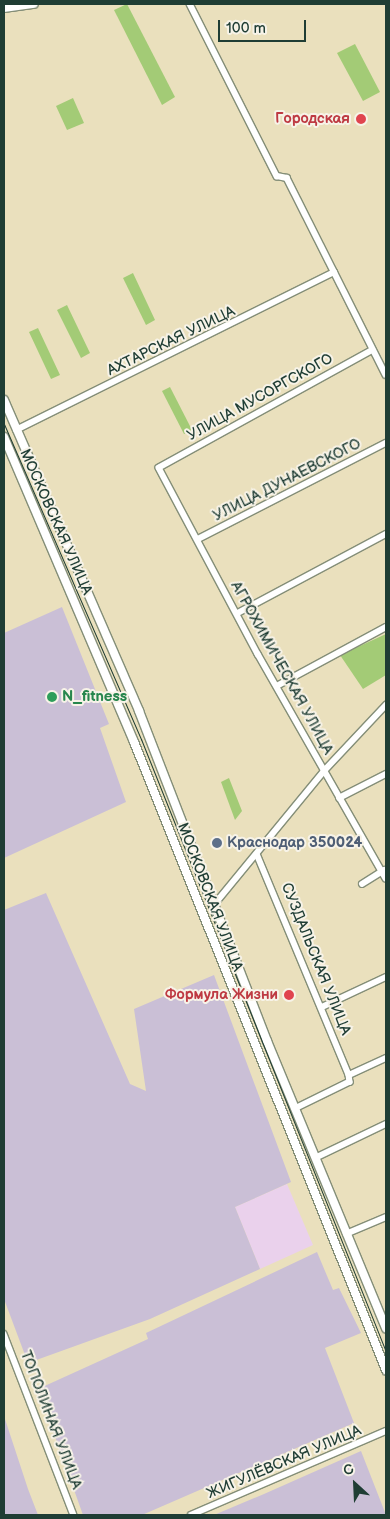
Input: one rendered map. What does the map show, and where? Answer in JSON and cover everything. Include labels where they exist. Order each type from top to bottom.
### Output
[{"type":"street","points":[[4,8],[34,4]]},
{"type":"street","points":[[190,4],[277,176],[287,178],[386,375]]},
{"type":"street","name":"АХТАРСКАЯ УЛИЦА","points":[[16,430],[334,272]]},
{"type":"street","name":"УЛИЦА МУСОРГСКОГО","points":[[159,468],[373,350]]},
{"type":"street","name":"МОСКОВСКАЯ УЛИЦА","points":[[4,400],[129,685],[295,1109],[386,1328]]},
{"type":"street","name":"МОСКОВСКАЯ УЛИЦА","points":[[4,437],[134,742],[386,1370]]},
{"type":"street","name":"УЛИЦА ДУНАЕВСКОГО","points":[[198,539],[386,443]]},
{"type":"street","name":"АГРОХИМИЧЕСКАЯ УЛИЦА","points":[[159,468],[339,798],[385,870],[386,878]]},
{"type":"street","points":[[238,613],[386,534]]},
{"type":"street","points":[[277,686],[386,628]]},
{"type":"street","points":[[214,906],[324,771],[386,705]]},
{"type":"street","points":[[339,798],[386,774]]},
{"type":"street","name":"СУЗДАЛЬСКАЯ УЛИЦА","points":[[257,854],[350,1075]]},
{"type":"street","points":[[362,884],[385,870]]},
{"type":"street","points":[[322,1007],[386,977]]},
{"type":"street","points":[[295,1109],[350,1082],[350,1075],[386,1058]]},
{"type":"street","points":[[315,1158],[386,1124]]},
{"type":"street","points":[[346,1234],[386,1217]]},
{"type":"street","name":"ТОПОЛИНАЯ УЛИЦА","points":[[4,1334],[74,1515]]},
{"type":"street","name":"ЖИГУЛЁВСКАЯ УЛИЦА","points":[[191,1515],[386,1431]]},
{"type":"shaded area","points":[[62,607],[109,724],[100,728],[126,802],[4,858],[4,633]]},
{"type":"shaded area","points":[[46,893],[130,1084],[146,1091],[134,1009],[214,975],[291,1182],[235,1207],[260,1269],[150,1319],[28,1363],[4,1299],[4,910]]},
{"type":"shaded area","points":[[287,1184],[313,1245],[260,1269],[235,1207]]},
{"type":"shaded area","points":[[317,1252],[333,1290],[339,1288],[361,1333],[325,1348],[354,1423],[142,1515],[83,1515],[38,1389],[148,1339],[146,1333]]},
{"type":"shaded area","points":[[4,1416],[28,1489],[38,1515],[4,1515]]},
{"type":"shaded area","points":[[361,1451],[386,1515],[214,1515],[264,1494]]},
{"type":"green space","points":[[127,4],[175,97],[162,105],[114,10]]},
{"type":"green space","points":[[355,44],[380,92],[363,101],[337,53]]},
{"type":"green space","points":[[73,98],[84,123],[67,130],[56,106]]},
{"type":"green space","points":[[133,273],[155,320],[146,325],[123,278]]},
{"type":"green space","points":[[67,305],[90,353],[81,358],[57,310]]},
{"type":"green space","points":[[38,328],[60,375],[51,379],[29,332]]},
{"type":"green space","points":[[170,387],[192,430],[184,434],[162,391]]},
{"type":"green space","points":[[386,634],[386,675],[363,689],[340,655]]},
{"type":"green space","points":[[229,778],[242,811],[235,820],[221,782]]},
{"type":"tram line","points":[[4,424],[141,739],[386,1352]]},
{"type":"place","name":"Городская","points":[[361,119]]},
{"type":"place","name":"N_fitness","points":[[52,697]]},
{"type":"place","name":"Краснодар 350024","points":[[217,843]]},
{"type":"place","name":"Формула Жизни","points":[[289,995]]}]
